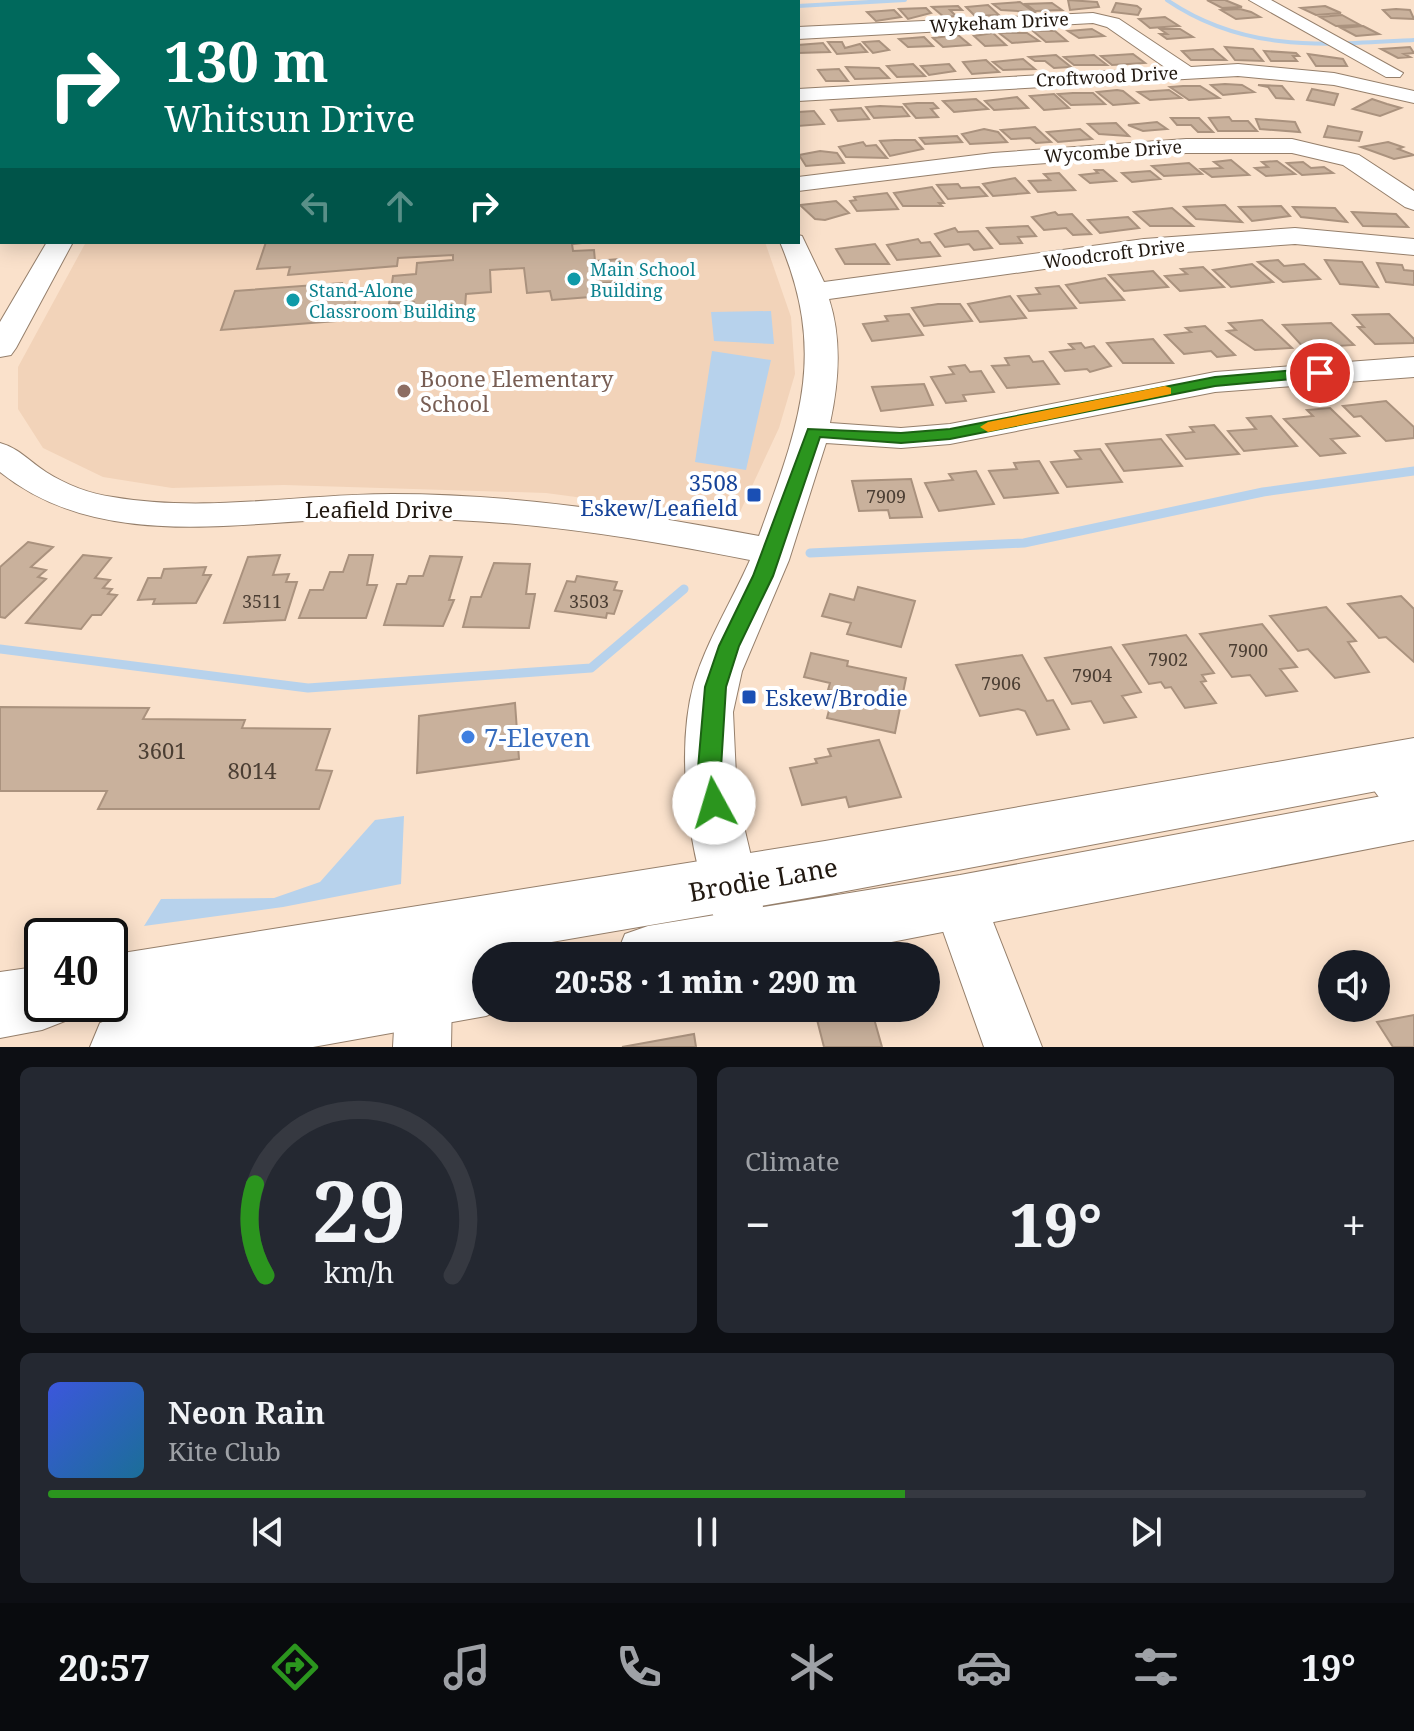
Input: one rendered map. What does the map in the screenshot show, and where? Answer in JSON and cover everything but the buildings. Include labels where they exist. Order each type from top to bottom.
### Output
[{"type":"main road","name":"Brodie Lane","points":[[128,985],[737,912],[1403,779]]},
{"type":"main road","name":"Brodie Lane","points":[[676,942],[737,912],[960,903],[1414,815]]},
{"type":"main road","points":[[124,1047],[423,1021],[472,992]]},
{"type":"main road","points":[[0,1005],[24,1001]]},
{"type":"street","points":[[1258,0],[1393,73]]},
{"type":"street","name":"Wykeham Drive","points":[[800,33],[1093,18],[1113,23],[1184,71]]},
{"type":"street","points":[[1371,86],[1393,73],[1414,67]]},
{"type":"street","name":"Croftwood Drive","points":[[800,95],[1184,71],[1267,71],[1371,86],[1414,97]]},
{"type":"street","name":"Wycombe Drive","points":[[800,184],[993,160],[1186,146],[1292,146],[1351,160],[1414,202]]},
{"type":"street","name":"Woodcroft Drive","points":[[815,292],[1159,246],[1295,236],[1414,247]]},
{"type":"street","points":[[0,348],[59,244]]},
{"type":"street","points":[[737,912],[709,768],[714,695],[729,646],[771,551],[814,432],[823,383],[824,339],[815,292],[794,244]]},
{"type":"street","points":[[814,432],[901,438],[950,434],[1215,382],[1414,367]]},
{"type":"street","name":"Leafield Drive","points":[[0,454],[24,478],[68,497],[119,512],[189,516],[414,506],[503,510],[576,517],[771,551]]},
{"type":"street","points":[[960,903],[1013,1047]]},
{"type":"shaded area","name":"Boone Elementary School","points":[[85,244],[766,244],[791,317],[795,374],[779,428],[740,512],[725,517],[546,493],[284,485],[172,488],[103,477],[43,448],[18,409],[18,367]]},
{"type":"water","points":[[771,311],[774,344],[714,341],[711,312]]},
{"type":"water","points":[[712,351],[771,360],[746,470],[695,462]]},
{"type":"water","points":[[404,816],[401,884],[283,907],[144,926],[161,899],[274,898],[320,882],[375,820]]},
{"type":"waterway","points":[[800,6],[905,0]]},
{"type":"waterway","points":[[1167,0],[1196,17],[1226,29],[1286,42],[1317,44],[1414,40]]},
{"type":"waterway","points":[[810,553],[1024,543],[1263,492],[1414,471],[1400,473]]},
{"type":"waterway","points":[[0,649],[308,688],[591,668],[684,589]]},
{"type":"slow traffic","points":[[988,427],[1165,391]]},
{"type":"place","name":"Main School Building","points":[[574,279]]},
{"type":"place","name":"Stand-Alone Classroom Building","points":[[293,300]]},
{"type":"place","name":"Boone Elementary School","points":[[404,391]]},
{"type":"place","name":"3508 Eskew/Leafield","points":[[754,495]]},
{"type":"place","name":"Eskew/Brodie","points":[[749,697]]},
{"type":"place","name":"7-Eleven","points":[[468,737]]},
{"type":"route","points":[[714,803],[709,768],[715,687],[729,646],[763,576],[814,432],[925,437],[1215,382],[1320,373]]}]
